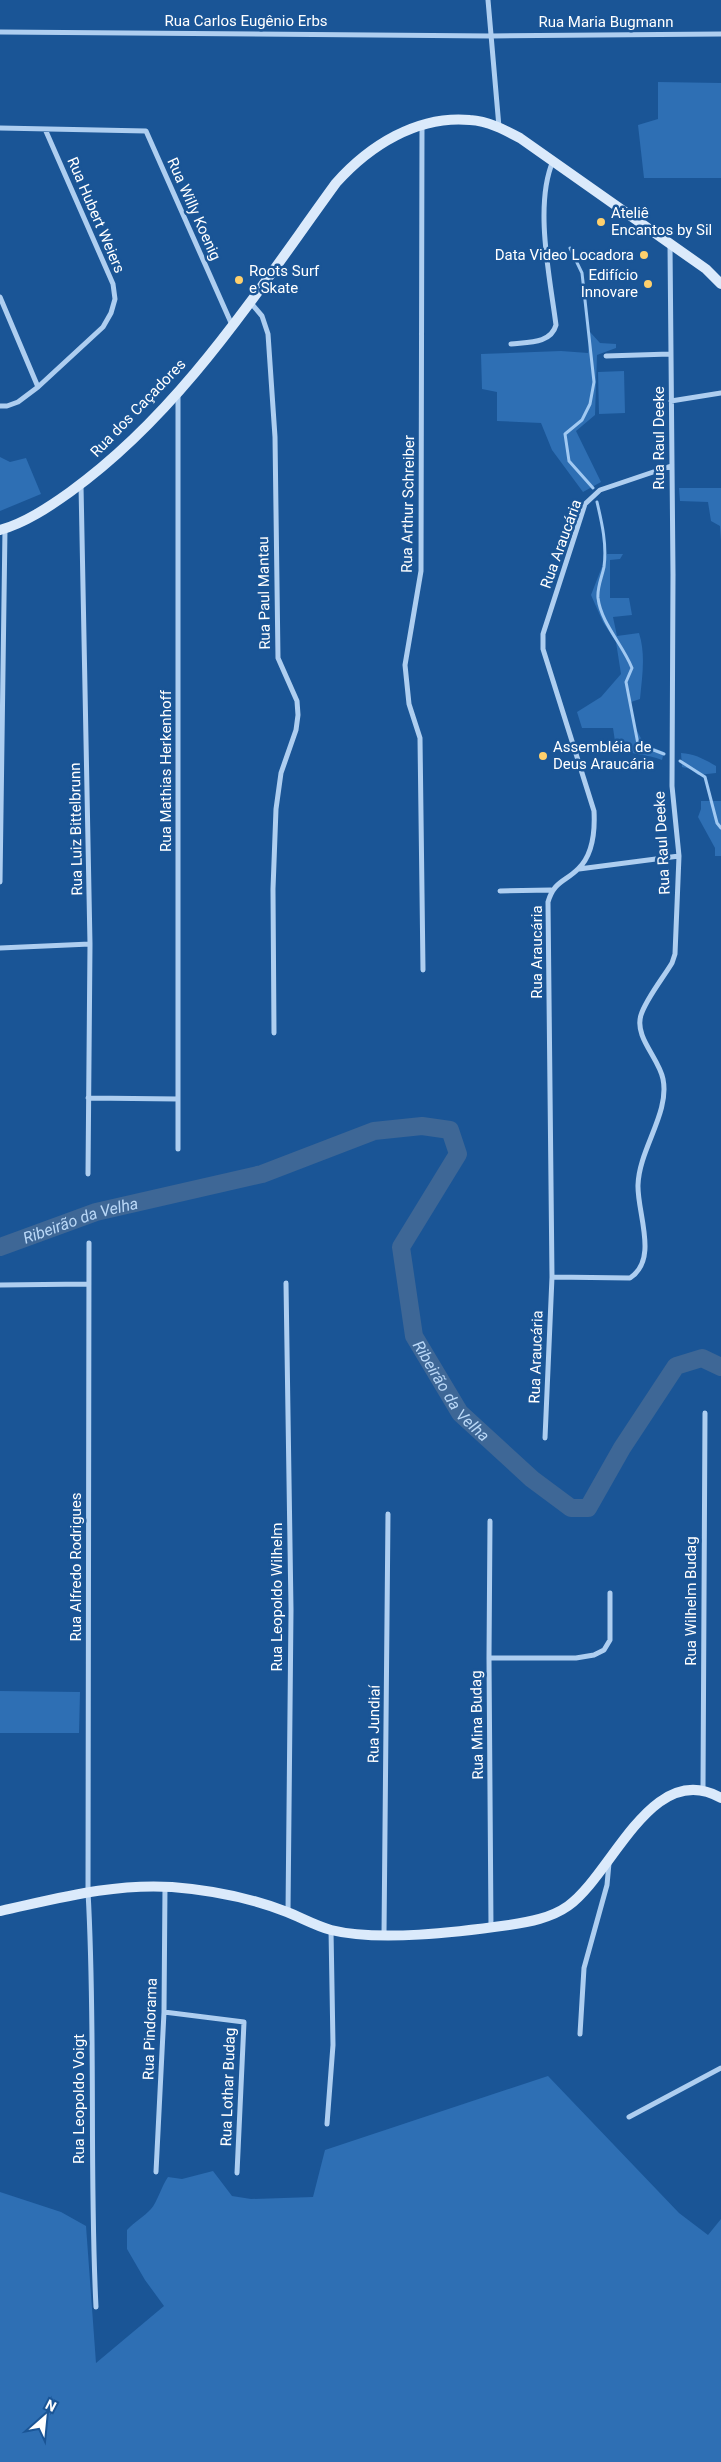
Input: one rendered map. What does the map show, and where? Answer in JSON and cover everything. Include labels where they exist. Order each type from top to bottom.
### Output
[{"type":"main road","name":"Rua dos Caçadores","points":[[2,529],[46,508],[104,466],[178,393],[232,325],[336,183],[352,165],[370,151],[395,136],[422,125],[450,120],[471,120],[499,127],[520,138],[706,269],[721,284]]},
{"type":"main road","points":[[0,1911],[88,1892],[166,1887],[256,1901],[331,1930],[360,1934],[384,1935],[491,1928],[529,1922],[551,1915],[568,1906],[582,1894],[641,1819],[670,1794],[687,1789],[703,1789],[721,1798]]},
{"type":"street","points":[[488,0],[499,127]]},
{"type":"street","name":"Rua Carlos Eugênio Erbs","points":[[0,32],[491,36]]},
{"type":"street","name":"Rua Maria Bugmann","points":[[491,36],[721,34]]},
{"type":"street","name":"Rua Arthur Schreiber","points":[[422,125],[421,571],[405,665],[409,704],[420,738],[423,970]]},
{"type":"street","points":[[0,128],[45,129]]},
{"type":"street","name":"Rua Willy Koenig","points":[[45,129],[146,131],[232,325]]},
{"type":"street","name":"Rua Hubert Weiers","points":[[0,406],[7,406],[18,402],[38,387],[104,327],[111,313],[114,299],[112,284],[45,129]]},
{"type":"street","points":[[511,344],[544,339],[551,336],[556,325],[544,236],[548,173],[553,161]]},
{"type":"street","name":"Rua Raul Deeke","points":[[552,1277],[630,1278],[638,1273],[643,1263],[645,1249],[638,1187],[639,1168],[663,1104],[665,1090],[659,1065],[643,1036],[640,1025],[641,1015],[672,963],[675,954],[679,856],[672,786],[670,244]]},
{"type":"street","points":[[0,297],[38,387]]},
{"type":"street","name":"Rua Paul Mantau","points":[[250,301],[262,316],[268,334],[275,437],[278,658],[297,701],[298,715],[296,730],[281,773],[276,809],[273,890],[274,1034]]},
{"type":"street","points":[[606,356],[670,354]]},
{"type":"street","name":"Rua Mathias Herkenhoff","points":[[178,393],[178,1149]]},
{"type":"street","points":[[671,401],[721,393]]},
{"type":"street","name":"Rua Araucária","points":[[545,1438],[552,1277],[548,918],[551,890],[579,868],[591,849],[595,828],[594,811],[543,649],[543,634],[585,504],[600,490],[671,466]]},
{"type":"street","name":"Rua Luiz Bittelbrunn","points":[[81,484],[90,944],[88,1174]]},
{"type":"street","points":[[0,882],[2,529]]},
{"type":"street","points":[[579,868],[679,856]]},
{"type":"street","points":[[500,891],[551,890]]},
{"type":"street","points":[[0,948],[90,944]]},
{"type":"street","points":[[88,1098],[178,1099]]},
{"type":"street","name":"Rua Alfredo Rodrigues","points":[[88,1892],[89,1243]]},
{"type":"street","name":"Rua Leopoldo Wilhelm","points":[[286,1283],[291,1610],[288,1912]]},
{"type":"street","points":[[0,1285],[88,1284]]},
{"type":"street","name":"Rua Wilhelm Budag","points":[[703,1789],[704,1413]]},
{"type":"street","name":"Rua Jundiaí","points":[[384,1935],[388,1514]]},
{"type":"street","name":"Rua Mina Budag","points":[[490,1521],[491,1928]]},
{"type":"street","points":[[489,1658],[576,1658],[594,1655],[604,1650],[610,1640],[610,1593]]},
{"type":"street","points":[[580,2034],[584,1968],[607,1885],[610,1860]]},
{"type":"street","name":"Rua Pindorama","points":[[156,2172],[164,2012],[166,1887]]},
{"type":"street","name":"Rua Leopoldo Voigt","points":[[88,1892],[92,1960],[91,2204],[96,2307]]},
{"type":"street","points":[[327,2124],[333,2045],[331,1930]]},
{"type":"street","name":"Rua Lothar Budag","points":[[164,2012],[244,2022],[238,2173]]},
{"type":"street","points":[[629,2117],[721,2068]]},
{"type":"shaded area","points":[[658,82],[721,83],[721,178],[644,178],[638,125],[658,119]]},
{"type":"shaded area","points":[[590,332],[600,343],[616,344],[616,348],[597,355],[595,415],[576,431],[601,482],[583,492],[552,450],[541,423],[497,421],[497,392],[482,389],[481,354],[561,351],[588,353]]},
{"type":"shaded area","points":[[624,371],[625,413],[599,414],[598,372]]},
{"type":"shaded area","points":[[0,457],[10,462],[26,458],[41,494],[0,511]]},
{"type":"shaded area","points":[[679,488],[721,488],[721,541],[720,526],[711,521],[708,502],[680,501]]},
{"type":"shaded area","points":[[607,554],[623,554],[620,559],[610,560],[610,598],[629,598],[632,615],[613,617],[617,636],[639,633],[641,641],[643,666],[640,699],[631,702],[635,727],[644,744],[664,752],[662,760],[616,748],[613,728],[582,728],[577,712],[601,697],[621,674],[616,642],[603,622],[591,595]]},
{"type":"shaded area","points":[[681,753],[712,763],[716,766],[716,773],[698,775],[691,769],[682,767]]},
{"type":"shaded area","points":[[701,801],[721,801],[721,856],[715,856],[715,848],[698,817]]},
{"type":"shaded area","points":[[0,1691],[80,1692],[79,1733],[0,1733]]},
{"type":"shaded area","points":[[548,2076],[679,2213],[708,2235],[721,2219],[721,2462],[0,2462],[0,2192],[61,2212],[86,2226],[96,2363],[164,2306],[145,2280],[127,2249],[127,2230],[153,2206],[168,2177],[182,2179],[213,2171],[232,2196],[251,2199],[313,2197],[325,2150]]},
{"type":"waterway","points":[[570,248],[582,273],[594,382],[590,404],[582,420],[565,434],[569,461],[593,488]]},
{"type":"waterway","points":[[597,502],[605,551],[604,567],[598,590],[600,607],[603,616],[632,668],[626,682],[638,744],[664,754]]},
{"type":"waterway","points":[[680,761],[705,777],[717,823],[721,828]]},
{"type":"waterway","name":"Ribeirão da Velha","points":[[0,1247],[96,1212],[262,1174],[374,1131],[422,1126],[450,1130],[458,1154],[401,1247],[414,1336],[460,1413],[532,1479],[571,1508],[588,1508],[622,1448],[676,1366],[702,1358],[721,1367]]},
{"type":"place","name":"Ateliê Encantos by Sil","points":[[601,222]]},
{"type":"place","name":"Data Video Locadora","points":[[644,255]]},
{"type":"place","name":"Roots Surf e Skate","points":[[239,280]]},
{"type":"place","name":"Edifício Innovare","points":[[648,284]]},
{"type":"place","name":"Assembléia de Deus Araucária","points":[[543,756]]}]
